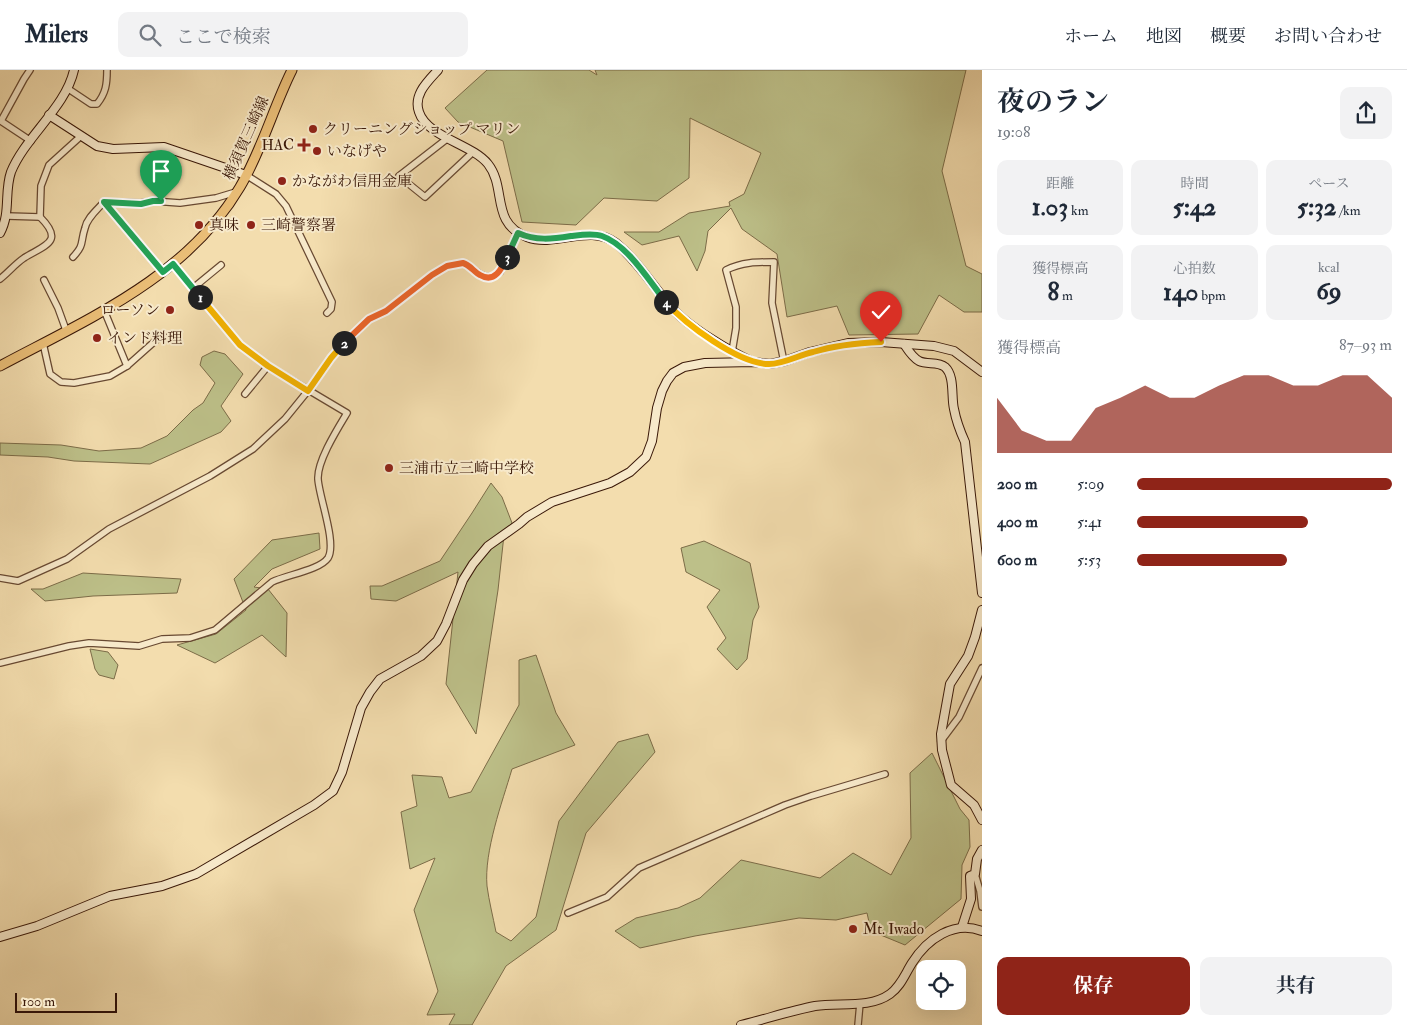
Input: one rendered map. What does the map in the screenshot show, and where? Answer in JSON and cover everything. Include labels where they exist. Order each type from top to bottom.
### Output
[{"type":"main road","name":"横須賀三崎線","points":[[0,366],[133,294],[173,264],[211,225],[236,192],[259,150],[278,99],[292,70]]},
{"type":"street","points":[[30,70],[1,122],[31,141]]},
{"type":"street","points":[[0,232],[7,216],[8,186],[11,173],[67,88],[74,70]]},
{"type":"street","points":[[67,88],[90,104],[97,104],[104,96],[107,70]]},
{"type":"street","points":[[438,70],[422,89],[418,97],[418,107],[424,121],[448,138],[484,159],[496,181],[503,214],[518,233],[528,238],[540,239],[581,235],[600,236],[614,242],[634,261],[674,312],[732,352],[753,362]]},
{"type":"street","points":[[49,115],[98,146],[113,149],[164,147],[246,175],[276,194],[286,206],[332,302],[333,306],[327,313]]},
{"type":"street","points":[[40,217],[40,186],[49,165],[81,136]]},
{"type":"street","points":[[448,138],[399,176],[426,197],[473,152]]},
{"type":"street","points":[[104,202],[141,204],[153,201],[180,203],[216,198],[236,192]]},
{"type":"street","points":[[72,257],[80,248],[88,221],[104,202]]},
{"type":"street","points":[[104,202],[163,272]]},
{"type":"street","points":[[0,279],[22,259],[46,247],[52,234],[50,227],[40,217],[7,216]]},
{"type":"street","points":[[0,578],[18,581],[67,559],[109,530],[210,476],[254,449],[285,418],[308,391],[331,358],[369,319],[447,266],[458,263],[467,264],[481,276],[491,277],[496,275],[500,272],[518,233]]},
{"type":"street","points":[[732,352],[736,328],[736,307],[726,270],[737,265],[774,262],[772,303],[784,362]]},
{"type":"street","points":[[0,663],[69,646],[89,643],[139,646],[162,639],[190,638],[215,630],[272,582],[320,566],[328,558],[330,547],[318,478],[327,449],[346,412],[268,366],[240,345],[173,264]]},
{"type":"street","points":[[193,288],[221,265]]},
{"type":"street","points":[[44,280],[58,308],[66,330]]},
{"type":"street","points":[[104,310],[127,366]]},
{"type":"street","points":[[43,343],[50,374],[61,382],[74,384],[110,376],[127,366],[163,334]]},
{"type":"street","points":[[0,937],[37,926],[110,896],[162,886],[196,874],[314,805],[333,791],[342,772],[361,708],[370,692],[380,679],[421,656],[437,641],[446,624],[463,580],[473,564],[488,546],[541,508],[552,502],[610,483],[630,472],[646,457],[652,441],[662,391],[673,373],[684,367],[705,363],[753,362],[770,364],[784,362],[810,352],[848,343],[881,342],[934,346],[954,351],[982,372]]},
{"type":"street","points":[[904,344],[911,355],[918,361],[941,365],[949,372],[952,385],[953,408],[965,442],[982,593]]},
{"type":"street","points":[[245,394],[268,366]]},
{"type":"street","points":[[982,610],[968,656],[950,684],[942,741],[942,750],[951,785],[974,805],[982,820]]},
{"type":"street","points":[[942,741],[959,717],[982,668]]},
{"type":"street","points":[[568,913],[608,897],[639,868],[785,805],[885,774]]},
{"type":"street","points":[[982,850],[977,859],[975,874],[982,907]]},
{"type":"street","points":[[962,927],[971,898],[969,879],[970,876],[975,874]]},
{"type":"street","points":[[741,1025],[814,1006],[876,1001],[890,994],[904,979],[912,963],[929,942],[947,931],[962,927],[982,931]]},
{"type":"street","points":[[858,1025],[860,1003]]},
{"type":"green space","points":[[487,70],[589,70],[597,75],[595,70],[966,70],[942,171],[966,266],[982,274],[982,312],[964,312],[939,295],[918,334],[849,335],[837,306],[787,317],[777,254],[742,229],[731,208],[708,231],[705,251],[697,271],[679,236],[642,245],[624,232],[659,232],[689,213],[730,206],[729,202],[744,194],[761,153],[690,118],[689,178],[657,201],[604,198],[576,225],[522,222],[503,141],[458,122],[445,108]]},
{"type":"green space","points":[[214,351],[225,354],[243,374],[221,406],[231,421],[221,432],[150,464],[74,461],[48,457],[0,455],[0,443],[61,445],[99,451],[141,448],[167,436],[193,410],[203,403],[215,383],[200,365],[202,357]]},
{"type":"green space","points":[[491,483],[502,497],[512,523],[504,535],[498,590],[476,734],[446,684],[458,572],[396,601],[371,599],[370,586],[382,586],[440,561]]},
{"type":"green space","points":[[319,533],[320,549],[272,569],[254,587],[268,589],[287,613],[286,657],[262,635],[215,663],[177,645],[216,634],[246,610],[234,579],[272,540]]},
{"type":"green space","points":[[704,541],[750,563],[759,607],[753,620],[747,659],[737,670],[717,649],[726,638],[707,607],[720,590],[686,572],[681,548]]},
{"type":"green space","points":[[83,573],[181,579],[177,593],[93,596],[45,601],[31,589],[43,589]]},
{"type":"green space","points":[[90,649],[108,652],[118,665],[114,679],[99,675],[95,669]]},
{"type":"green space","points":[[536,655],[556,713],[575,745],[512,769],[488,858],[487,886],[496,932],[511,941],[536,917],[559,821],[618,742],[648,734],[655,752],[586,833],[556,930],[506,966],[472,1025],[449,1025],[455,1014],[427,1015],[438,991],[414,910],[435,858],[410,869],[401,812],[417,806],[412,775],[442,777],[449,798],[471,792],[519,705],[519,660]]},
{"type":"green space","points":[[932,753],[960,809],[969,820],[970,847],[962,865],[961,899],[905,945],[871,931],[867,913],[836,920],[799,918],[695,936],[640,948],[615,931],[636,918],[678,908],[700,898],[741,860],[820,878],[853,853],[891,875],[911,838],[910,773]]},
{"type":"place","name":"クリーニングショップ マリン","points":[[313,129]]},
{"type":"place","name":"HAC","points":[[304,145]]},
{"type":"place","name":"いなげや","points":[[317,151]]},
{"type":"place","name":"かながわ信用金庫","points":[[282,181]]},
{"type":"place","name":"真味","points":[[199,225]]},
{"type":"place","name":"三崎警察署","points":[[251,225]]},
{"type":"place","name":"ローソン","points":[[170,310]]},
{"type":"place","name":"インド料理","points":[[97,338]]},
{"type":"place","name":"三浦市立三崎中学校","points":[[389,468]]},
{"type":"place","name":"Mt. Iwado","points":[[853,929]]},
{"type":"route","points":[[161,201],[141,204],[104,202],[163,272],[173,264],[240,345],[268,366],[308,391],[331,358],[369,319],[386,311],[432,275],[447,266],[463,263],[467,264],[481,276],[491,277],[496,275],[500,272],[518,233],[528,238],[540,239],[581,235],[600,236],[614,242],[634,261],[674,312],[732,352],[753,362],[770,364],[848,343],[881,342]]}]
